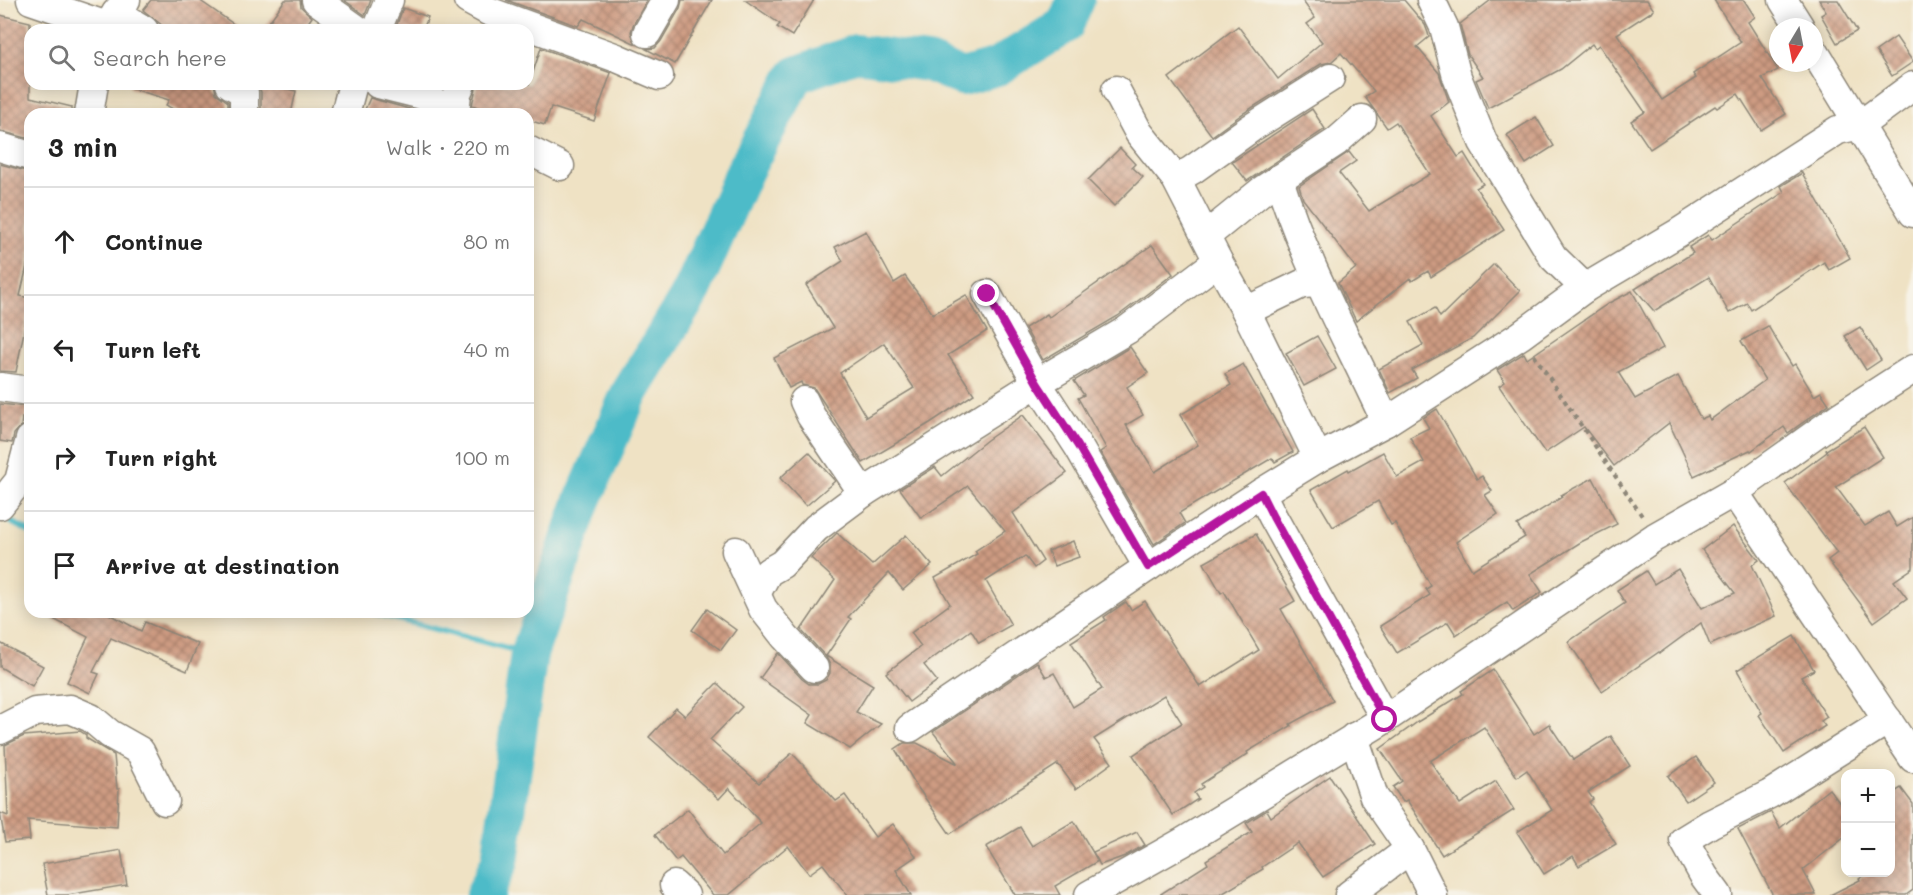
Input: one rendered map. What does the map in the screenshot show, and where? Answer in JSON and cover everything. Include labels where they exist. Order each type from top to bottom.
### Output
[{"type":"street","points":[[32,0],[114,17],[130,24]]},
{"type":"street","points":[[316,0],[350,24]]},
{"type":"street","points":[[378,24],[388,0]]},
{"type":"street","points":[[647,33],[666,0]]},
{"type":"street","points":[[1431,0],[1444,27],[1457,77],[1483,142],[1552,257],[1585,288]]},
{"type":"street","points":[[1783,0],[1794,18]]},
{"type":"street","points":[[482,10],[521,24]]},
{"type":"street","points":[[534,28],[617,58],[659,76]]},
{"type":"street","points":[[1823,65],[1913,213]]},
{"type":"street","points":[[1176,179],[1330,78]]},
{"type":"street","points":[[910,729],[1261,493],[1318,458],[1386,422],[1521,335],[1585,288],[1678,233],[1838,130],[1860,125],[1913,86]]},
{"type":"street","points":[[90,108],[93,90]]},
{"type":"street","points":[[240,90],[244,92],[244,108]]},
{"type":"street","points":[[347,108],[351,90]]},
{"type":"street","points":[[402,90],[422,95],[445,108]]},
{"type":"street","points":[[456,108],[458,90]]},
{"type":"street","points":[[1116,90],[1139,133],[1176,179],[1246,311],[1318,458]]},
{"type":"street","points":[[757,591],[768,572],[782,564],[816,528],[863,493],[1037,383],[1127,330],[1212,248],[1264,189],[1336,142],[1362,119]]},
{"type":"street","points":[[0,147],[24,154]]},
{"type":"street","points":[[534,153],[560,166]]},
{"type":"street","points":[[1279,179],[1287,206],[1319,283],[1386,422]]},
{"type":"street","points":[[1246,311],[1302,284],[1319,283]]},
{"type":"street","points":[[987,294],[1037,383],[1078,446],[1148,567]]},
{"type":"street","points":[[1089,895],[1183,842],[1385,720],[1655,537],[1734,492],[1842,415],[1913,369]]},
{"type":"street","points":[[0,387],[24,391]]},
{"type":"street","points":[[804,401],[863,493]]},
{"type":"street","points":[[0,505],[24,483]]},
{"type":"street","points":[[1734,492],[1913,758]]},
{"type":"street","points":[[1261,493],[1278,528],[1385,720]]},
{"type":"street","points":[[736,551],[757,591],[759,602],[785,637],[814,668]]},
{"type":"street","points":[[0,730],[35,712],[70,709],[91,718],[110,734],[140,751],[165,801]]},
{"type":"street","points":[[1718,895],[1704,876],[1684,840],[1710,824],[1770,794],[1888,720]]},
{"type":"street","points":[[1354,737],[1374,797],[1410,849],[1433,895]]},
{"type":"street","points":[[1349,895],[1410,849]]},
{"type":"path","points":[[1521,335],[1655,537]]},
{"type":"building","points":[[151,0],[199,0],[233,24],[160,24],[143,10]]},
{"type":"building","points":[[285,0],[300,0],[301,7],[312,17],[307,24],[267,24]]},
{"type":"building","points":[[344,0],[371,0],[365,15]]},
{"type":"building","points":[[506,0],[647,0],[631,32],[636,44],[583,19],[578,26]]},
{"type":"building","points":[[682,0],[712,0],[675,64],[646,49],[655,48],[661,41],[680,8]]},
{"type":"building","points":[[745,0],[814,0],[792,36],[777,27],[780,24]]},
{"type":"building","points":[[1302,0],[1404,0],[1425,25],[1429,37],[1417,47],[1439,73],[1449,102],[1431,116],[1458,157],[1464,153],[1483,184],[1476,188],[1504,230],[1431,277],[1428,271],[1412,281],[1410,278],[1356,321],[1338,283],[1356,268],[1303,199],[1299,186],[1349,152],[1356,161],[1339,173],[1369,211],[1430,174],[1396,122],[1387,128],[1365,97],[1374,91],[1341,53],[1331,62],[1321,64],[1242,114],[1212,136],[1169,78],[1238,26],[1278,79],[1322,42],[1307,24],[1315,18]]},
{"type":"building","points":[[1491,0],[1647,0],[1654,10],[1617,34],[1662,100],[1696,78],[1693,74],[1741,42],[1714,0],[1744,0],[1755,17],[1748,22],[1769,56],[1769,72],[1774,72],[1762,78],[1786,114],[1761,130],[1738,94],[1717,108],[1715,106],[1650,149],[1631,121],[1645,112],[1599,45],[1595,48],[1592,44],[1561,69],[1488,108],[1476,80],[1483,77],[1468,55],[1460,24]]},
{"type":"building","points":[[1819,0],[1838,0],[1857,31],[1837,43],[1821,15],[1826,12]]},
{"type":"building","points":[[403,8],[428,17],[425,24],[397,24]]},
{"type":"building","points":[[0,15],[30,22],[30,24],[24,24],[24,90],[30,90],[30,97],[72,108],[24,108],[24,137],[0,131]]},
{"type":"building","points":[[1896,37],[1913,62],[1892,76],[1876,51]]},
{"type":"building","points":[[541,48],[611,73],[594,121],[551,107],[545,125],[534,122],[534,108],[480,108],[472,105],[476,90],[534,90],[534,69]]},
{"type":"building","points":[[136,90],[215,90],[228,102],[228,108],[171,108],[166,105],[169,100]]},
{"type":"building","points":[[260,90],[296,91],[292,108],[261,108]]},
{"type":"building","points":[[370,98],[405,108],[366,108]]},
{"type":"building","points":[[1312,109],[1325,129],[1247,181],[1232,162]]},
{"type":"building","points":[[1536,117],[1554,146],[1526,164],[1507,135]]},
{"type":"building","points":[[1120,148],[1135,164],[1132,167],[1143,177],[1114,206],[1088,180]]},
{"type":"building","points":[[0,164],[24,170],[24,279],[20,296],[24,297],[24,331],[16,372],[0,371]]},
{"type":"building","points":[[1802,173],[1850,258],[1829,270],[1824,262],[1751,310],[1747,303],[1729,313],[1709,277],[1654,311],[1635,289],[1693,253],[1689,247],[1708,235],[1712,240],[1784,192],[1781,186]]},
{"type":"building","points":[[866,231],[894,283],[905,276],[933,314],[966,295],[987,331],[948,355],[974,394],[863,463],[814,388],[802,385],[801,382],[789,388],[774,358],[833,328],[806,285],[843,261],[835,247]],"holes":[[[884,343],[914,388],[866,417],[840,373]]]},
{"type":"building","points":[[1152,245],[1173,274],[1118,316],[1043,360],[1025,328],[1047,314],[1049,317]]},
{"type":"building","points":[[1494,264],[1520,291],[1473,338],[1412,370],[1417,378],[1390,393],[1379,369],[1423,345],[1410,322],[1435,308],[1440,317]]},
{"type":"building","points":[[1632,291],[1663,348],[1618,372],[1635,399],[1678,376],[1701,419],[1708,416],[1710,420],[1765,380],[1741,341],[1768,326],[1792,366],[1795,364],[1814,396],[1821,392],[1829,404],[1788,433],[1784,427],[1751,451],[1694,476],[1669,423],[1614,466],[1584,427],[1545,453],[1499,386],[1505,382],[1497,370],[1524,353],[1527,359],[1609,303]]},
{"type":"building","points":[[1860,327],[1881,360],[1866,370],[1845,336]]},
{"type":"building","points":[[1317,336],[1336,369],[1304,386],[1286,353]]},
{"type":"building","points":[[1130,347],[1148,373],[1127,387],[1143,415],[1126,425],[1155,472],[1198,445],[1180,415],[1231,385],[1225,374],[1243,364],[1293,452],[1275,462],[1272,458],[1179,513],[1185,523],[1154,544],[1100,452],[1106,448],[1078,398],[1084,395],[1074,381]]},
{"type":"building","points":[[0,404],[24,407],[24,418],[22,418],[21,426],[14,434],[12,443],[0,441]]},
{"type":"building","points":[[1437,409],[1477,479],[1482,476],[1492,491],[1485,495],[1498,514],[1456,542],[1472,570],[1525,537],[1517,525],[1562,497],[1561,495],[1593,478],[1617,524],[1581,542],[1530,574],[1542,592],[1513,611],[1507,602],[1456,635],[1448,622],[1397,653],[1380,626],[1430,595],[1426,589],[1431,586],[1395,523],[1391,525],[1378,501],[1333,527],[1311,490],[1383,452],[1397,477],[1424,462],[1410,437],[1429,428],[1423,418]]},
{"type":"building","points":[[1023,415],[1067,473],[1013,513],[1043,561],[1034,568],[1025,556],[986,581],[1011,625],[979,643],[971,630],[924,665],[937,681],[909,702],[886,673],[921,646],[911,633],[950,604],[935,578],[977,554],[975,551],[1005,531],[968,486],[921,518],[900,489],[935,467],[942,476]]},
{"type":"building","points":[[1864,427],[1883,457],[1836,487],[1865,526],[1888,512],[1897,527],[1913,517],[1913,568],[1894,581],[1907,598],[1874,622],[1828,560],[1837,553],[1785,483],[1827,452],[1826,450]]},
{"type":"building","points":[[809,452],[835,481],[806,506],[780,478]]},
{"type":"building","points":[[1733,526],[1759,560],[1752,565],[1776,616],[1710,645],[1701,623],[1602,691],[1568,642],[1625,603],[1617,590],[1646,571],[1654,584],[1678,569],[1702,608],[1735,593],[1702,550]]},
{"type":"building","points":[[837,533],[872,565],[906,535],[932,565],[903,590],[889,573],[848,617],[851,619],[826,656],[873,685],[856,712],[881,724],[850,749],[807,723],[812,715],[760,678],[778,653],[809,684],[818,684],[826,680],[830,673],[830,665],[826,657],[801,630],[835,580],[811,558]]},
{"type":"building","points":[[1256,534],[1295,601],[1281,609],[1333,701],[1290,724],[1291,726],[1247,752],[1248,754],[1201,784],[1203,787],[1194,793],[1198,799],[1173,815],[1133,755],[1182,723],[1164,695],[1094,739],[1112,763],[1076,789],[1058,764],[950,834],[916,785],[895,749],[904,743],[917,743],[958,764],[933,732],[1037,662],[1046,677],[1054,673],[1073,707],[1102,689],[1071,642],[1106,620],[1104,617],[1126,602],[1131,610],[1145,601],[1200,687],[1259,650],[1224,591],[1221,593],[1204,563]]},
{"type":"building","points":[[1073,541],[1079,557],[1054,566],[1048,551]]},
{"type":"building","points":[[707,609],[736,630],[721,650],[692,630]]},
{"type":"building","points":[[52,618],[116,618],[141,631],[145,622],[198,644],[187,671],[111,638],[93,672],[99,674],[90,693],[67,682],[88,637]]},
{"type":"building","points":[[1794,636],[1814,670],[1801,677],[1827,717],[1821,721],[1825,726],[1784,753],[1759,715],[1762,713],[1737,670]]},
{"type":"building","points":[[0,643],[43,666],[32,686],[0,667]]},
{"type":"building","points":[[1493,670],[1534,734],[1549,724],[1573,760],[1611,736],[1630,766],[1588,792],[1593,799],[1589,802],[1616,844],[1579,866],[1573,856],[1544,874],[1517,832],[1552,810],[1527,770],[1517,777],[1484,727],[1430,761],[1460,804],[1496,781],[1514,810],[1442,855],[1407,800],[1403,802],[1393,787],[1402,781],[1380,749],[1463,694],[1461,691]]},
{"type":"building","points":[[717,683],[742,707],[710,740],[759,783],[792,753],[836,801],[845,795],[875,837],[893,824],[916,856],[896,870],[911,895],[847,895],[823,864],[809,874],[788,846],[729,895],[713,895],[681,857],[676,861],[655,835],[688,809],[723,855],[761,823],[729,788],[719,799],[649,737],[676,708],[685,716]]},
{"type":"building","points":[[80,731],[86,735],[86,738],[114,755],[117,789],[119,789],[117,827],[28,820],[30,840],[5,842],[0,813],[8,816],[5,745],[24,736]]},
{"type":"building","points":[[1696,757],[1714,782],[1686,801],[1668,776]]},
{"type":"building","points":[[1330,776],[1375,844],[1323,877],[1298,843],[1262,867],[1263,869],[1220,895],[1159,895],[1208,864],[1206,860],[1252,832],[1246,823],[1267,810],[1271,817]]},
{"type":"building","points":[[1901,788],[1913,804],[1913,890],[1906,895],[1830,895],[1860,880],[1861,877],[1895,877],[1895,792]]},
{"type":"building","points":[[1829,789],[1841,805],[1841,840],[1803,870],[1816,895],[1773,895],[1738,829],[1771,812],[1780,828]]},
{"type":"building","points":[[1074,821],[1098,861],[1055,886],[1060,895],[1015,895],[986,847],[1020,827],[1032,846]]},
{"type":"building","points":[[1137,832],[1145,845],[1125,856],[1100,865],[1093,852]]},
{"type":"building","points":[[121,850],[127,885],[67,895],[48,895],[42,864]]},
{"type":"waterway","points":[[484,895],[500,861],[529,654],[583,500],[629,394],[690,294],[745,170],[796,75],[856,53],[928,63],[962,77],[997,67],[1065,25],[1076,0]]},
{"type":"waterway","points":[[0,516],[24,529]]},
{"type":"waterway","points":[[394,618],[529,654]]},
{"type":"route","points":[[987,294],[1037,383],[1078,446],[1148,567],[1261,493],[1385,720]]}]
